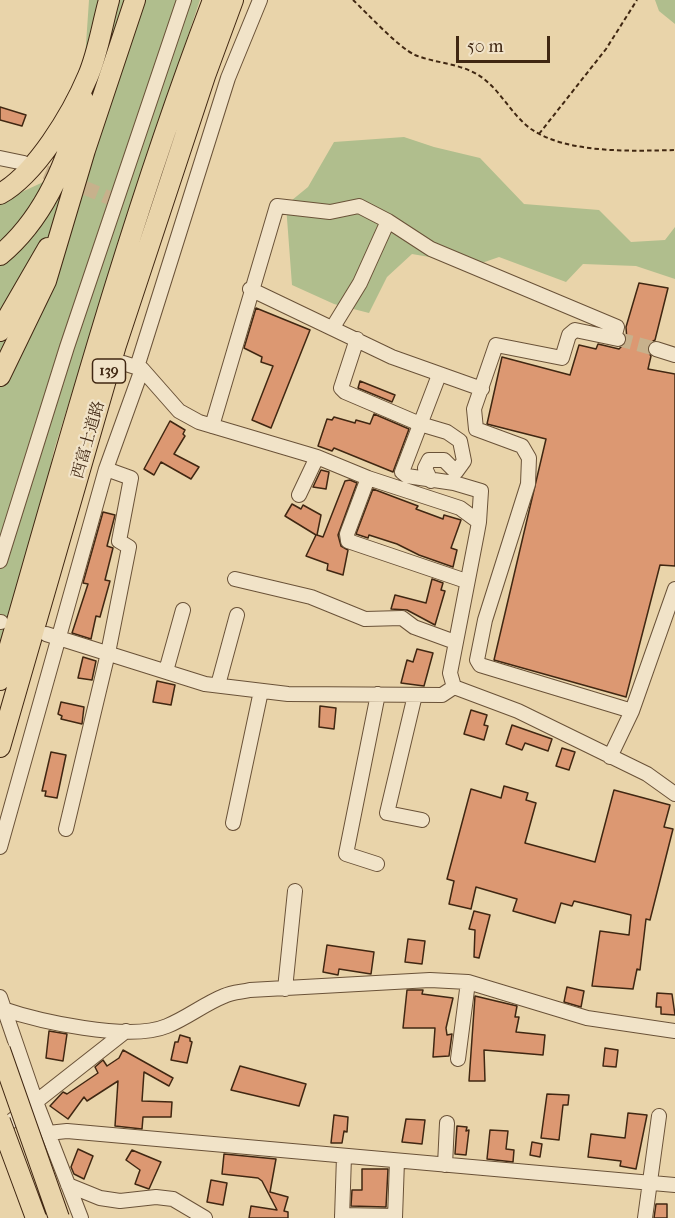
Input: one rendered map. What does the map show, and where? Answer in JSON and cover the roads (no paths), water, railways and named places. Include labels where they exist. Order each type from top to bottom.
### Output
[{"type":"highway","points":[[0,255],[33,218],[55,181],[73,142],[109,0]]},
{"type":"highway","points":[[0,376],[46,281],[85,150],[135,0]]},
{"type":"highway","name":"西富士道路","points":[[0,680],[99,340],[141,206],[213,0]]},
{"type":"highway","name":"西富士道路","points":[[0,747],[116,345],[201,87],[233,0]]},
{"type":"highway","points":[[0,194],[28,173],[54,138],[88,76]]},
{"type":"highway","points":[[0,331],[69,209]]},
{"type":"highway","points":[[0,1050],[59,1218]]},
{"type":"highway","points":[[0,1121],[36,1218]]},
{"type":"street","points":[[0,561],[67,347],[184,0]]},
{"type":"street","points":[[0,848],[134,367],[228,78],[260,0]]},
{"type":"street","points":[[0,158],[24,163]]},
{"type":"street","points":[[212,426],[250,289],[277,206],[330,212],[359,206],[388,221],[431,249],[617,327],[616,338],[575,330],[569,335],[562,358],[496,345],[474,409],[476,429],[522,446],[529,458],[528,484],[485,620],[477,660],[480,665],[632,711]]},
{"type":"street","points":[[333,327],[360,283],[388,221]]},
{"type":"street","points":[[250,289],[291,311],[333,327],[392,357],[482,389]]},
{"type":"street","points":[[357,339],[341,388],[345,392],[420,424],[447,432],[460,441],[464,461],[455,478]]},
{"type":"street","points":[[67,347],[81,352]]},
{"type":"street","points":[[656,349],[675,355]]},
{"type":"street","points":[[134,367],[179,411],[212,426],[317,457],[368,478],[460,508],[479,522]]},
{"type":"street","points":[[439,375],[402,472],[407,476],[431,481],[455,478]]},
{"type":"street","points":[[299,495],[317,457]]},
{"type":"street","points":[[431,481],[425,468],[429,460],[444,460],[455,478],[481,491],[479,522],[450,674],[454,687]]},
{"type":"street","points":[[66,829],[108,652],[129,547],[119,541],[130,478],[106,469]]},
{"type":"street","points":[[368,478],[347,534],[348,541],[466,581]]},
{"type":"street","points":[[235,579],[311,597],[365,619],[402,618],[414,627],[455,642]]},
{"type":"street","points":[[609,758],[632,711],[675,589]]},
{"type":"street","points":[[166,671],[183,610]]},
{"type":"street","points":[[218,685],[237,615]]},
{"type":"street","points":[[46,634],[205,684],[288,694],[442,695],[454,687]]},
{"type":"street","points":[[454,687],[518,711],[609,758],[647,774],[675,794]]},
{"type":"street","points":[[233,823],[261,690]]},
{"type":"street","points":[[377,864],[346,854],[378,694]]},
{"type":"street","points":[[415,695],[387,813],[422,820]]},
{"type":"street","points":[[285,989],[295,891]]},
{"type":"street","points":[[1,1005],[47,1023],[126,1031],[166,1027],[225,995],[250,990],[430,981],[468,982],[587,1018],[675,1031]]},
{"type":"street","points":[[458,1059],[468,982]]},
{"type":"street","points":[[1,1005],[81,1218]]},
{"type":"street","points":[[0,1130],[126,1031]]},
{"type":"street","points":[[645,1218],[659,1116]]},
{"type":"street","points":[[445,1165],[447,1123]]},
{"type":"street","points":[[48,1133],[67,1131],[675,1185]]},
{"type":"street","points":[[344,1156],[342,1216],[395,1217],[397,1161]]},
{"type":"street","points":[[68,1185],[100,1198],[120,1201],[156,1197],[173,1199],[205,1218]]},
{"type":"tunnel","points":[[26,164],[117,201]]},
{"type":"tunnel","points":[[618,339],[656,349]]}]
